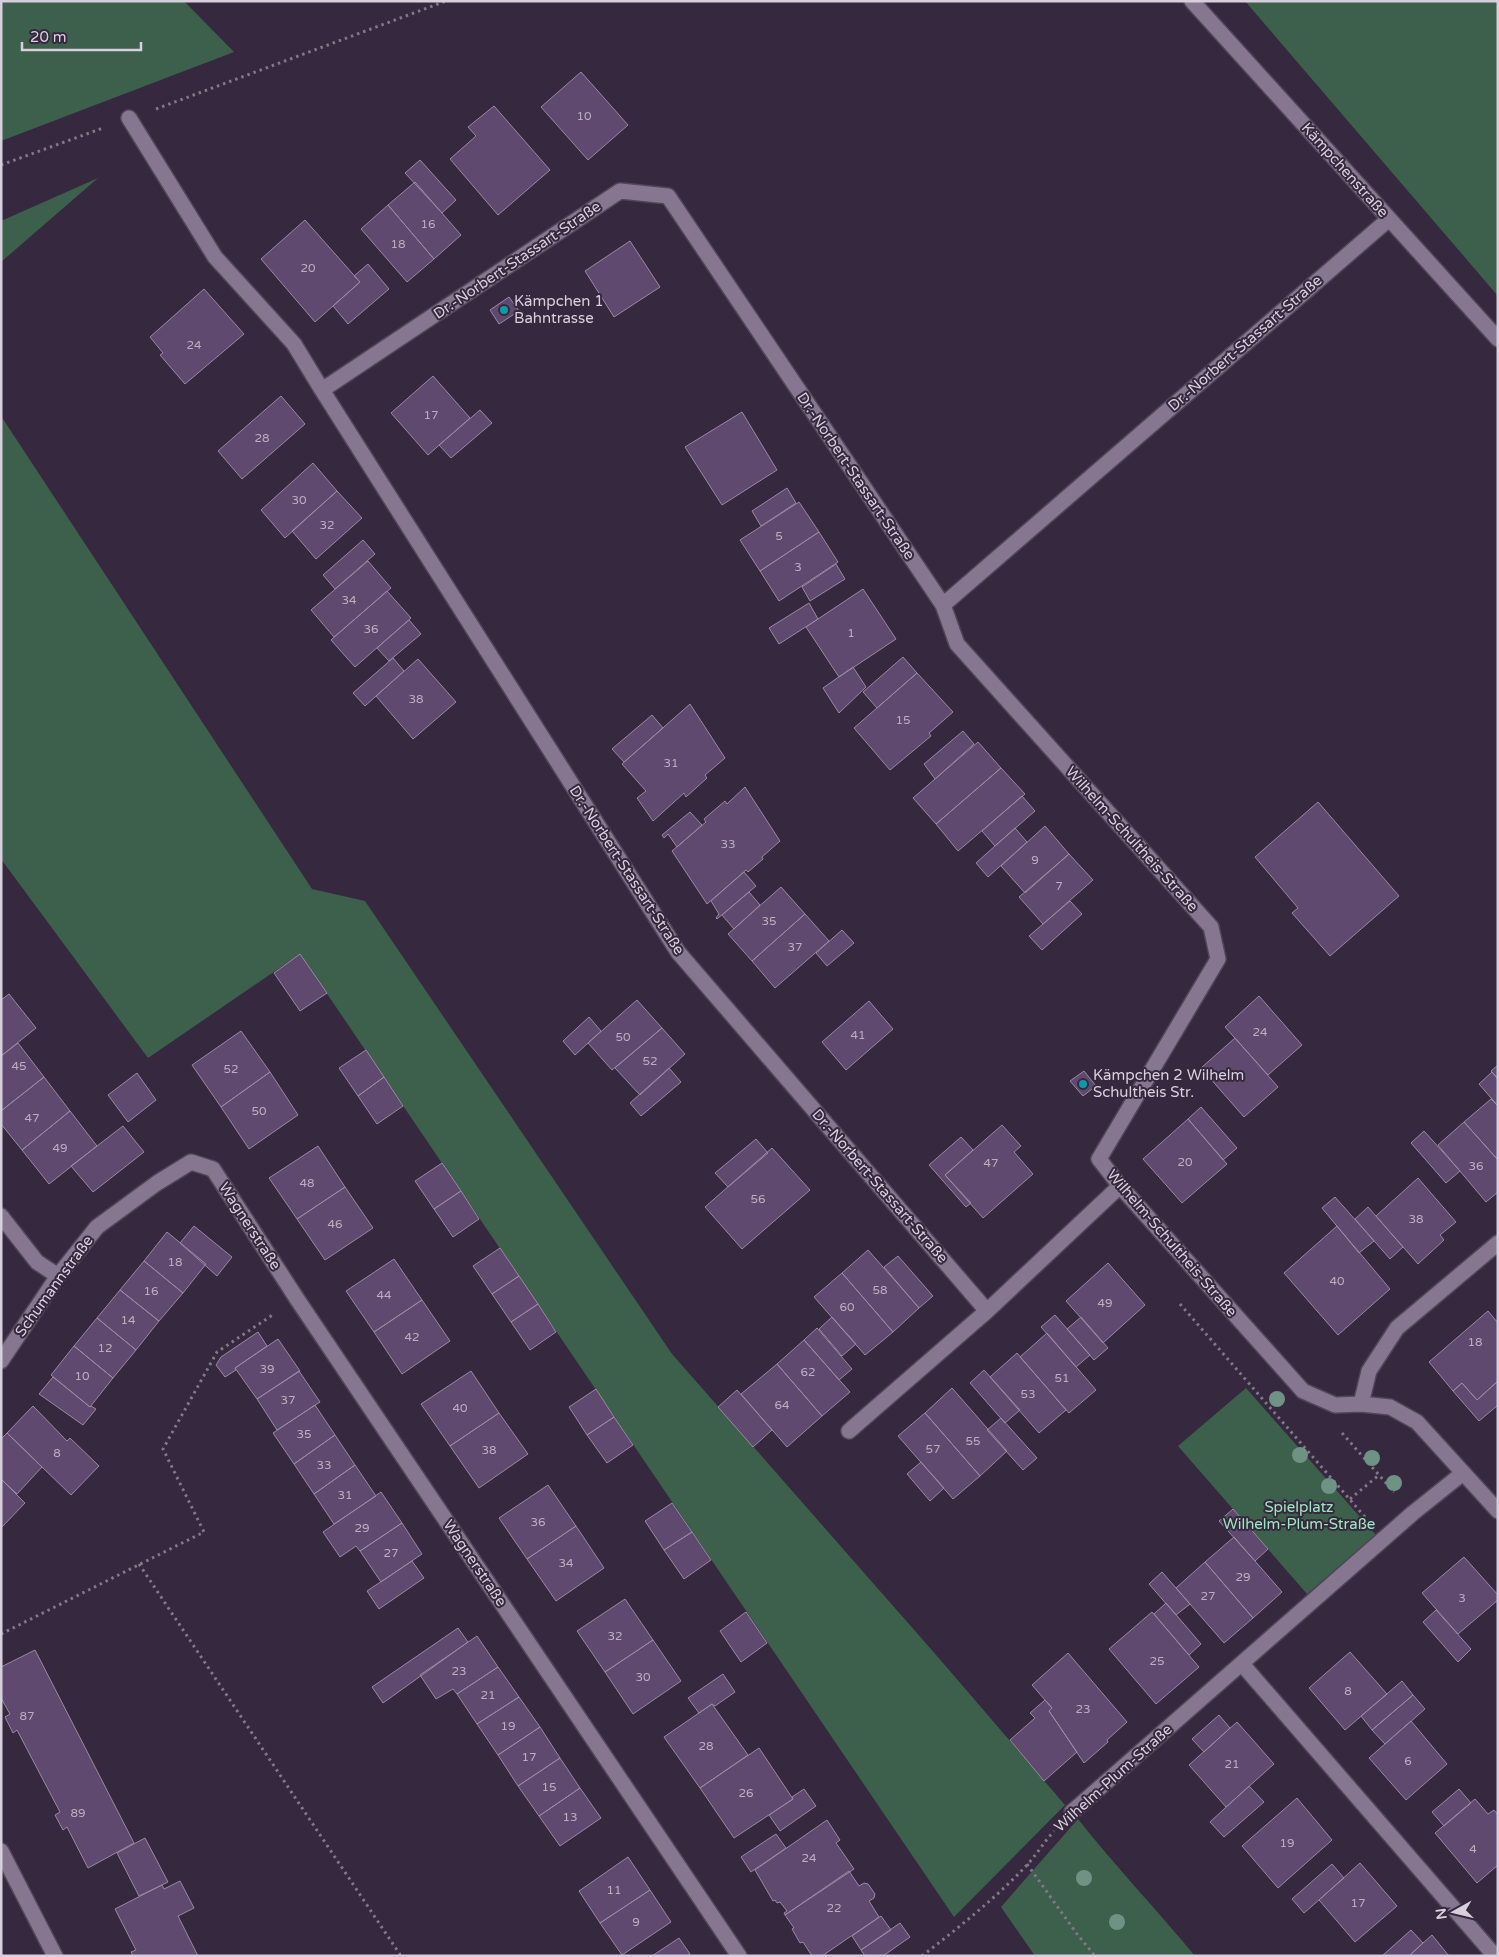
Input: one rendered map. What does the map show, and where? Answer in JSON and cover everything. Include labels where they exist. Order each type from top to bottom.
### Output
[{"type":"street","name":"Kämpchenstraße","points":[[1192,1],[1498,339]]},
{"type":"street","name":"Dr.-Norbert-Stassart-Straße","points":[[128,118],[215,257],[294,344],[678,952],[987,1311]]},
{"type":"street","name":"Dr.-Norbert-Stassart-Straße","points":[[322,390],[620,191],[668,196],[943,605],[1389,219]]},
{"type":"street","name":"Wilhelm-Schultheis-Straße","points":[[943,605],[957,644],[1211,926],[1218,960],[1099,1159],[1120,1186],[1303,1391],[1335,1405],[1361,1404],[1390,1407],[1417,1422],[1498,1511]]},
{"type":"street","name":"Schumannstraße","points":[[1,1361],[58,1276],[98,1227],[157,1183],[191,1162],[214,1169]]},
{"type":"street","name":"Wagnerstraße","points":[[214,1169],[297,1299],[739,1956]]},
{"type":"street","points":[[849,1431],[987,1311],[1120,1186]]},
{"type":"street","points":[[1,1216],[37,1262],[58,1276]]},
{"type":"street","points":[[1361,1404],[1369,1371],[1397,1328],[1498,1243]]},
{"type":"street","name":"Wilhelm-Plum-Straße","points":[[1072,1812],[1384,1539],[1463,1473]]},
{"type":"street","points":[[1242,1664],[1495,1956]]},
{"type":"street","points":[[1,1851],[55,1956]]},
{"type":"path","points":[[1,165],[446,1]]},
{"type":"path","points":[[1,1634],[204,1532],[163,1449],[217,1352],[297,1299]]},
{"type":"path","points":[[1180,1304],[1384,1539]]},
{"type":"path","points":[[1347,1439],[1413,1514]]},
{"type":"path","points":[[1350,1500],[1379,1476]]},
{"type":"path","points":[[140,1564],[401,1956]]},
{"type":"path","name":"Wilhelm-Plum-Straße","points":[[922,1956],[956,1929],[1028,1864],[1048,1837],[1072,1812]]},
{"type":"path","points":[[1028,1864],[1077,1934],[1095,1956]]},
{"type":"green space","points":[[1,1],[184,1],[234,52],[1,141]]},
{"type":"green space","points":[[1245,1],[1498,1],[1498,296]]},
{"type":"green space","points":[[98,178],[1,262],[1,221]]},
{"type":"green space","points":[[1,416],[312,889],[365,901],[672,1354],[1065,1805],[954,1917],[300,954],[148,1058],[1,859]]},
{"type":"green space","name":"Spielplatz Wilhelm-Plum-Straße","points":[[1246,1388],[1376,1535],[1307,1594],[1178,1446]]},
{"type":"green space","points":[[1078,1819],[1195,1956],[1035,1956],[1001,1907]]},
{"type":"building","points":[[581,72],[628,125],[588,160],[541,107]]},
{"type":"building","points":[[494,106],[550,170],[498,215],[450,159],[476,136],[468,127]]},
{"type":"building","points":[[420,160],[456,200],[442,213],[405,173]]},
{"type":"building","points":[[415,182],[461,235],[434,259],[388,205]]},
{"type":"building","points":[[388,205],[434,259],[407,282],[361,229]]},
{"type":"building","points":[[305,220],[360,282],[315,322],[261,259]]},
{"type":"building","points":[[630,241],[660,287],[614,317],[585,271]]},
{"type":"building","points":[[368,264],[389,289],[348,324],[333,306],[360,282],[354,276]]},
{"type":"building","points":[[204,289],[244,334],[185,384],[160,355],[163,353],[150,337]]},
{"type":"building","name":"Kämpchen 1 Bahntrasse","points":[[509,297],[519,311],[499,324],[490,310]]},
{"type":"building","points":[[433,376],[470,418],[428,455],[391,413]]},
{"type":"building","points":[[281,396],[305,424],[242,479],[218,451]]},
{"type":"building","points":[[480,410],[492,423],[451,458],[439,445]]},
{"type":"building","points":[[742,412],[777,470],[722,505],[685,447]]},
{"type":"building","points":[[313,463],[337,491],[285,538],[261,510]]},
{"type":"building","points":[[787,488],[796,503],[761,526],[752,511]]},
{"type":"building","points":[[337,491],[362,518],[316,559],[292,531]]},
{"type":"building","points":[[799,502],[819,532],[760,571],[740,540]]},
{"type":"building","points":[[819,532],[838,562],[779,601],[760,571]]},
{"type":"building","points":[[363,540],[375,554],[335,589],[323,575]]},
{"type":"building","points":[[368,561],[391,588],[334,637],[311,610]]},
{"type":"building","points":[[836,564],[845,579],[810,601],[802,587]]},
{"type":"building","points":[[863,589],[896,639],[839,677],[806,627]]},
{"type":"building","points":[[387,591],[411,618],[355,667],[331,640]]},
{"type":"building","points":[[809,603],[818,619],[779,644],[769,628]]},
{"type":"building","points":[[409,620],[421,634],[389,661],[377,648]]},
{"type":"building","points":[[903,657],[917,673],[877,708],[863,692]]},
{"type":"building","points":[[393,658],[404,671],[365,706],[353,693]]},
{"type":"building","points":[[418,659],[456,702],[413,739],[376,696]]},
{"type":"building","points":[[853,667],[866,687],[839,713],[823,688]]},
{"type":"building","points":[[917,673],[953,712],[929,733],[931,736],[890,770],[854,728]]},
{"type":"building","points":[[690,704],[725,758],[705,775],[707,778],[686,797],[684,793],[653,821],[637,798],[646,791],[622,764]]},
{"type":"building","points":[[652,715],[663,728],[624,762],[612,749]]},
{"type":"building","points":[[963,731],[974,744],[935,779],[924,764]]},
{"type":"building","points":[[978,742],[1001,768],[936,824],[913,798]]},
{"type":"building","points":[[1001,768],[1025,794],[958,851],[936,824]]},
{"type":"building","points":[[745,787],[780,841],[748,872],[746,870],[707,904],[672,851],[706,822],[704,819],[725,801],[727,804]]},
{"type":"building","points":[[1022,796],[1035,811],[995,846],[982,831]]},
{"type":"building","points":[[1318,802],[1399,896],[1330,956],[1292,913],[1298,908],[1255,857]]},
{"type":"building","points":[[690,812],[702,825],[677,847],[668,834],[664,838],[662,835]]},
{"type":"building","points":[[1045,826],[1069,854],[1025,893],[1001,866]]},
{"type":"building","points":[[1015,828],[1027,842],[988,877],[976,863]]},
{"type":"building","points":[[1069,854],[1093,880],[1043,924],[1019,897]]},
{"type":"building","points":[[744,872],[756,886],[717,919],[719,914],[711,901]]},
{"type":"building","points":[[781,887],[805,914],[752,961],[728,934]]},
{"type":"building","points":[[749,892],[760,905],[734,929],[722,915]]},
{"type":"building","points":[[1070,901],[1082,914],[1042,950],[1029,936]]},
{"type":"building","points":[[805,914],[829,941],[775,988],[752,961]]},
{"type":"building","points":[[842,930],[854,943],[827,966],[816,953]]},
{"type":"building","points":[[300,954],[327,993],[300,1011],[274,973]]},
{"type":"building","points":[[9,994],[36,1028],[1,1056],[1,1000]]},
{"type":"building","points":[[1259,996],[1302,1045],[1268,1075],[1225,1027]]},
{"type":"building","points":[[637,1000],[662,1028],[612,1070],[588,1043]]},
{"type":"building","points":[[869,1001],[893,1029],[846,1070],[822,1042]]},
{"type":"building","points":[[589,1017],[601,1031],[575,1055],[563,1041]]},
{"type":"building","points":[[662,1028],[685,1054],[640,1095],[615,1068]]},
{"type":"building","points":[[241,1031],[270,1072],[221,1107],[192,1065]]},
{"type":"building","points":[[1235,1038],[1278,1087],[1244,1117],[1201,1068]]},
{"type":"building","points":[[18,1043],[44,1077],[1,1111],[1,1056]]},
{"type":"building","points":[[366,1050],[384,1077],[358,1096],[339,1068]]},
{"type":"building","points":[[1498,1065],[1498,1079],[1491,1071]]},
{"type":"building","points":[[669,1068],[681,1082],[641,1116],[630,1103]]},
{"type":"building","name":"Kämpchen 2 Wilhelm Schultheis Str.","points":[[1084,1071],[1096,1086],[1083,1096],[1070,1081]]},
{"type":"building","points":[[270,1072],[298,1115],[249,1149],[221,1107]]},
{"type":"building","points":[[1492,1072],[1498,1079],[1498,1106],[1479,1084]]},
{"type":"building","points":[[137,1073],[156,1100],[128,1122],[108,1095]]},
{"type":"building","points":[[44,1077],[70,1111],[22,1150],[1,1124],[1,1111]]},
{"type":"building","points":[[384,1077],[403,1106],[377,1124],[358,1096]]},
{"type":"building","points":[[1491,1099],[1498,1106],[1498,1160],[1464,1122]]},
{"type":"building","points":[[1201,1107],[1237,1148],[1223,1160],[1188,1119]]},
{"type":"building","points":[[70,1111],[97,1146],[49,1184],[22,1150]]},
{"type":"building","points":[[1188,1119],[1227,1164],[1182,1203],[1143,1159]]},
{"type":"building","points":[[1464,1122],[1498,1160],[1498,1192],[1486,1202],[1438,1145]]},
{"type":"building","points":[[1002,1125],[1021,1146],[1014,1152],[1033,1174],[983,1218],[945,1175]]},
{"type":"building","points":[[123,1126],[144,1152],[93,1192],[71,1166]]},
{"type":"building","points":[[1424,1131],[1460,1171],[1446,1183],[1411,1143]]},
{"type":"building","points":[[961,1137],[973,1150],[945,1175],[971,1203],[966,1207],[929,1165]]},
{"type":"building","points":[[756,1139],[768,1153],[728,1187],[715,1173]]},
{"type":"building","points":[[318,1146],[345,1187],[297,1219],[269,1178]]},
{"type":"building","points":[[772,1148],[810,1190],[742,1249],[705,1207]]},
{"type":"building","points":[[442,1163],[461,1191],[434,1209],[415,1181]]},
{"type":"building","points":[[1418,1178],[1456,1222],[1440,1235],[1444,1240],[1418,1264],[1376,1216]]},
{"type":"building","points":[[345,1187],[373,1228],[325,1260],[297,1219]]},
{"type":"building","points":[[461,1191],[479,1219],[453,1237],[434,1209]]},
{"type":"building","points":[[1335,1197],[1374,1241],[1359,1253],[1322,1208]]},
{"type":"building","points":[[1368,1207],[1403,1247],[1390,1259],[1355,1219]]},
{"type":"building","points":[[194,1226],[232,1257],[217,1276],[180,1243]]},
{"type":"building","points":[[1337,1226],[1390,1289],[1338,1335],[1284,1273]]},
{"type":"building","points":[[167,1232],[206,1264],[183,1293],[144,1261]]},
{"type":"building","points":[[500,1248],[519,1276],[492,1294],[473,1266]]},
{"type":"building","points":[[868,1250],[919,1308],[893,1332],[842,1273]]},
{"type":"building","points":[[898,1256],[933,1296],[919,1308],[884,1267]]},
{"type":"building","points":[[394,1259],[422,1300],[374,1332],[346,1291]]},
{"type":"building","points":[[144,1261],[183,1293],[159,1321],[120,1290]]},
{"type":"building","points":[[1108,1263],[1145,1305],[1103,1343],[1066,1301]]},
{"type":"building","points":[[842,1273],[893,1332],[865,1355],[814,1297]]},
{"type":"building","points":[[519,1276],[538,1304],[511,1322],[492,1294]]},
{"type":"building","points":[[120,1290],[159,1321],[136,1350],[97,1318]]},
{"type":"building","points":[[422,1300],[450,1341],[402,1374],[374,1332]]},
{"type":"building","points":[[538,1304],[556,1332],[530,1350],[511,1322]]},
{"type":"building","points":[[1488,1311],[1498,1323],[1498,1381],[1477,1400],[1462,1383],[1453,1391],[1429,1362]]},
{"type":"building","points":[[1055,1315],[1090,1355],[1076,1367],[1041,1327]]},
{"type":"building","points":[[832,1317],[856,1344],[842,1356],[819,1329]]},
{"type":"building","points":[[1081,1317],[1108,1348],[1094,1360],[1067,1329]]},
{"type":"building","points":[[97,1318],[136,1350],[113,1378],[74,1346]]},
{"type":"building","points":[[817,1328],[852,1369],[839,1380],[804,1340]]},
{"type":"building","points":[[258,1332],[267,1346],[225,1377],[216,1365],[221,1357]]},
{"type":"building","points":[[1047,1333],[1096,1390],[1069,1413],[1020,1357]]},
{"type":"building","points":[[278,1339],[300,1371],[257,1399],[235,1368]]},
{"type":"building","points":[[804,1340],[850,1392],[822,1416],[777,1364]]},
{"type":"building","points":[[74,1346],[113,1378],[90,1407],[51,1375]]},
{"type":"building","points":[[1017,1353],[1066,1410],[1039,1433],[990,1377]]},
{"type":"building","points":[[777,1364],[822,1416],[787,1447],[741,1394]]},
{"type":"building","points":[[984,1370],[1020,1410],[1005,1423],[970,1383]]},
{"type":"building","points":[[299,1371],[320,1402],[277,1430],[257,1399]]},
{"type":"building","points":[[471,1371],[499,1413],[450,1446],[421,1404]]},
{"type":"building","points":[[53,1377],[90,1407],[96,1409],[83,1425],[39,1394]]},
{"type":"building","points":[[1498,1381],[1498,1405],[1479,1421],[1453,1391],[1462,1383],[1477,1400]]},
{"type":"building","points":[[952,1388],[1007,1451],[980,1476],[925,1413]]},
{"type":"building","points":[[596,1389],[614,1417],[587,1435],[569,1407]]},
{"type":"building","points":[[737,1390],[772,1430],[753,1447],[718,1407]]},
{"type":"building","points":[[315,1405],[335,1435],[294,1464],[273,1433]]},
{"type":"building","points":[[33,1406],[67,1441],[70,1438],[99,1466],[71,1495],[7,1433]]},
{"type":"building","points":[[499,1413],[528,1454],[479,1488],[450,1446]]},
{"type":"building","points":[[925,1413],[980,1476],[953,1499],[898,1436]]},
{"type":"building","points":[[614,1417],[633,1445],[607,1463],[587,1435]]},
{"type":"building","points":[[1001,1418],[1037,1458],[1023,1470],[987,1430]]},
{"type":"building","points":[[7,1433],[42,1467],[17,1494],[1,1479],[1,1439]]},
{"type":"building","points":[[335,1435],[355,1465],[314,1494],[294,1464]]},
{"type":"building","points":[[921,1462],[944,1488],[930,1501],[907,1474]]},
{"type":"building","points":[[355,1465],[376,1496],[334,1524],[314,1494]]},
{"type":"building","points":[[1,1479],[25,1503],[1,1528]]},
{"type":"building","points":[[548,1485],[576,1526],[527,1559],[499,1518]]},
{"type":"building","points":[[381,1492],[402,1523],[360,1551],[356,1546],[340,1557],[323,1532]]},
{"type":"building","points":[[672,1503],[692,1532],[664,1550],[645,1521]]},
{"type":"building","points":[[1233,1509],[1268,1549],[1255,1561],[1219,1521]]},
{"type":"building","points":[[402,1523],[422,1554],[381,1582],[360,1551]]},
{"type":"building","points":[[576,1526],[604,1568],[556,1601],[527,1559]]},
{"type":"building","points":[[692,1532],[711,1560],[684,1579],[664,1550]]},
{"type":"building","points":[[1234,1537],[1282,1592],[1253,1618],[1205,1562]]},
{"type":"building","points":[[1464,1557],[1498,1595],[1498,1600],[1458,1634],[1422,1593]]},
{"type":"building","points":[[412,1561],[424,1578],[379,1609],[367,1591]]},
{"type":"building","points":[[1205,1562],[1253,1618],[1224,1643],[1176,1588]]},
{"type":"building","points":[[1162,1572],[1190,1604],[1176,1615],[1149,1584]]},
{"type":"building","points":[[625,1599],[653,1640],[605,1672],[577,1631]]},
{"type":"building","points":[[1166,1603],[1201,1644],[1189,1655],[1154,1614]]},
{"type":"building","points":[[1436,1610],[1471,1649],[1458,1662],[1423,1622]]},
{"type":"building","points":[[746,1612],[767,1643],[741,1662],[720,1631]]},
{"type":"building","points":[[1152,1612],[1199,1667],[1156,1704],[1109,1649]]},
{"type":"building","points":[[458,1628],[468,1642],[383,1703],[372,1687]]},
{"type":"building","points":[[477,1636],[498,1667],[457,1694],[453,1689],[436,1699],[420,1675]]},
{"type":"building","points":[[653,1640],[681,1681],[633,1714],[605,1672]]},
{"type":"building","points":[[35,1650],[134,1843],[88,1868],[67,1827],[63,1830],[55,1815],[60,1812],[17,1730],[13,1733],[5,1717],[10,1714],[1,1698],[1,1667]]},
{"type":"building","points":[[1350,1652],[1387,1694],[1345,1730],[1309,1688]]},
{"type":"building","points":[[1068,1653],[1127,1722],[1084,1763],[1049,1711],[1052,1708],[1032,1685]]},
{"type":"building","points":[[498,1667],[519,1697],[477,1724],[457,1694]]},
{"type":"building","points":[[723,1674],[735,1692],[715,1706],[712,1704],[699,1713],[688,1698]]},
{"type":"building","points":[[1402,1681],[1413,1695],[1372,1730],[1361,1716]]},
{"type":"building","points":[[1413,1695],[1425,1709],[1385,1744],[1372,1730]]},
{"type":"building","points":[[519,1697],[540,1727],[498,1755],[477,1724]]},
{"type":"building","points":[[1045,1700],[1052,1708],[1049,1711],[1077,1752],[1044,1781],[1010,1740],[1035,1718],[1030,1713]]},
{"type":"building","points":[[712,1704],[748,1755],[700,1788],[664,1737]]},
{"type":"building","points":[[1219,1715],[1230,1728],[1204,1752],[1192,1739]]},
{"type":"building","points":[[1411,1721],[1447,1764],[1406,1800],[1369,1758]]},
{"type":"building","points":[[1237,1722],[1274,1764],[1226,1807],[1189,1765]]},
{"type":"building","points":[[540,1727],[560,1758],[518,1786],[498,1755]]},
{"type":"building","points":[[759,1748],[793,1799],[734,1838],[700,1788]]},
{"type":"building","points":[[560,1758],[580,1788],[539,1816],[518,1786]]},
{"type":"building","points":[[1249,1786],[1264,1802],[1224,1837],[1210,1822]]},
{"type":"building","points":[[580,1788],[601,1818],[560,1846],[539,1816]]},
{"type":"building","points":[[804,1789],[816,1806],[780,1831],[769,1815]]},
{"type":"building","points":[[1459,1789],[1471,1803],[1444,1826],[1432,1812]]},
{"type":"building","points":[[1297,1798],[1332,1840],[1278,1888],[1242,1846]]},
{"type":"building","points":[[1475,1799],[1488,1814],[1494,1810],[1498,1815],[1498,1865],[1477,1883],[1435,1833]]},
{"type":"building","points":[[827,1820],[840,1840],[836,1843],[854,1869],[785,1915],[784,1913],[787,1911],[780,1902],[773,1901],[755,1870]]},
{"type":"building","points":[[776,1834],[786,1848],[751,1872],[741,1857]]},
{"type":"building","points":[[145,1838],[168,1882],[139,1896],[117,1853]]},
{"type":"building","points":[[628,1857],[650,1890],[600,1923],[579,1891]]},
{"type":"building","points":[[1360,1863],[1397,1906],[1355,1942],[1319,1900]]},
{"type":"building","points":[[1332,1864],[1344,1878],[1304,1913],[1292,1899]]},
{"type":"building","points":[[849,1871],[859,1886],[864,1883],[868,1884],[875,1894],[874,1898],[869,1901],[879,1917],[822,1956],[812,1956],[803,1942],[800,1943],[792,1929],[794,1928],[785,1915]]},
{"type":"building","points":[[180,1881],[194,1908],[178,1916],[198,1956],[133,1956],[131,1952],[136,1950],[115,1909],[162,1885],[164,1889]]},
{"type":"building","points":[[650,1890],[671,1922],[622,1955],[600,1923]]},
{"type":"building","points":[[881,1916],[891,1930],[861,1950],[852,1936]]},
{"type":"building","points":[[900,1923],[910,1937],[883,1956],[865,1956],[861,1950]]},
{"type":"building","points":[[1411,1930],[1423,1943],[1409,1956],[1382,1956]]},
{"type":"building","points":[[1432,1935],[1449,1956],[1409,1956],[1423,1943]]},
{"type":"building","points":[[679,1938],[690,1954],[687,1956],[652,1956]]},
{"type":"place","name":"Kämpchen 1 Bahntrasse","points":[[504,310]]},
{"type":"place","name":"Kämpchen 2 Wilhelm Schultheis Str.","points":[[1083,1084]]}]
